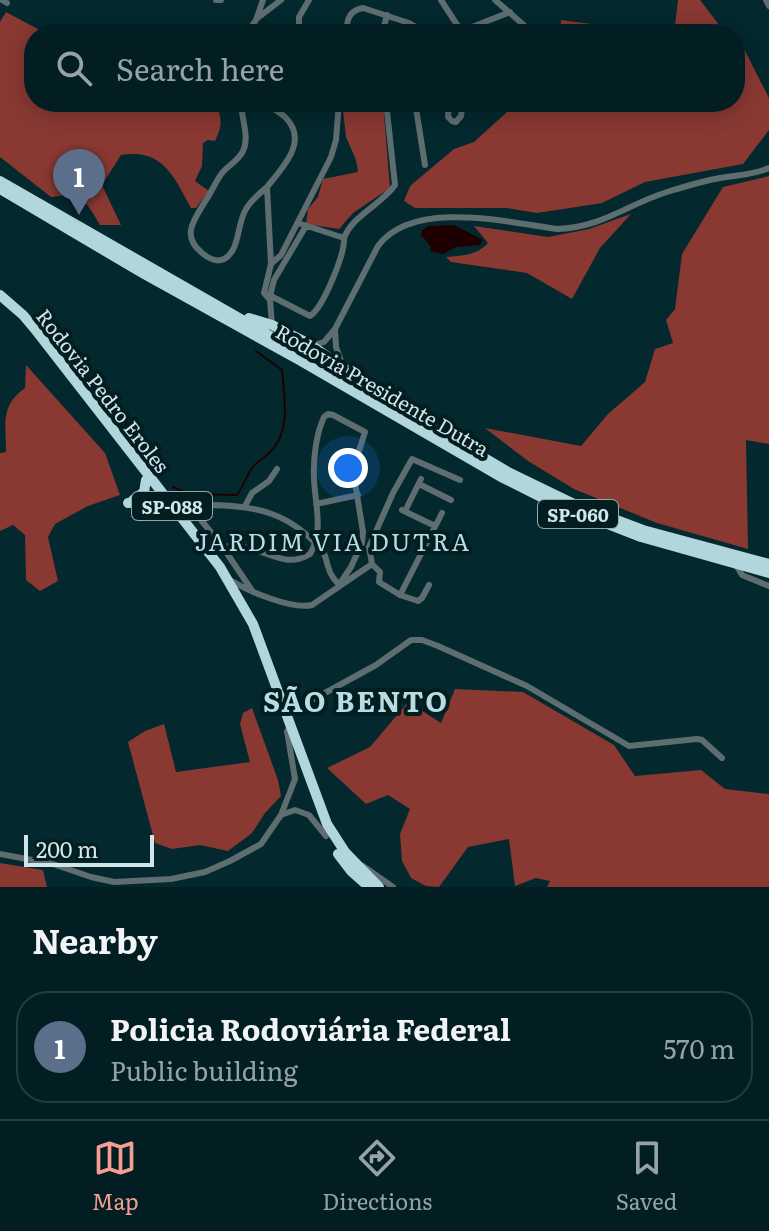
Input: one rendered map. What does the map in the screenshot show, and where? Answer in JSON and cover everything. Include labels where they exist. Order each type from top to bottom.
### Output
[{"type":"highway","name":"Rodovia Presidente Dutra","points":[[0,181],[508,472],[574,504],[643,530],[769,564]]},
{"type":"highway","name":"Rodovia Presidente Dutra","points":[[0,191],[537,495],[641,537],[769,573]]},
{"type":"highway","name":"Rodovia Pedro Eroles","points":[[0,295],[34,328],[220,567],[248,615],[281,701],[290,712],[331,838],[379,887]]},
{"type":"highway","name":"Rodovia Pedro Eroles","points":[[0,305],[24,322],[217,570],[238,605],[255,644],[331,838],[351,871],[369,887]]},
{"type":"highway","points":[[226,310],[272,325],[311,345],[398,407]]},
{"type":"highway","points":[[146,480],[144,492],[128,503],[164,501]]},
{"type":"street","points":[[256,20],[263,0]]},
{"type":"street","points":[[253,24],[281,0]]},
{"type":"street","points":[[299,24],[299,17],[309,0]]},
{"type":"street","points":[[441,0],[457,24]]},
{"type":"street","points":[[495,0],[523,24]]},
{"type":"street","points":[[766,0],[769,6]]},
{"type":"street","points":[[347,24],[351,12],[363,8],[404,24]]},
{"type":"street","points":[[483,24],[510,12]]},
{"type":"street","points":[[385,24],[387,15]]},
{"type":"street","points":[[241,112],[246,140],[244,149],[219,177],[192,223],[190,232],[192,243],[212,260],[226,258],[233,249],[246,208],[289,159],[295,139],[292,126],[277,112]]},
{"type":"street","points":[[271,264],[281,255],[331,157],[338,112]]},
{"type":"street","points":[[268,296],[307,316],[313,315],[341,257],[345,233],[395,185],[387,112]]},
{"type":"street","points":[[417,112],[425,165]]},
{"type":"street","points":[[448,112],[448,117],[456,122],[462,112]]},
{"type":"street","points":[[311,345],[324,342],[335,329],[378,246],[384,237],[403,225],[444,216],[557,229],[573,228],[610,218],[666,192],[713,179],[743,177],[769,168]]},
{"type":"street","points":[[267,187],[271,264],[268,296],[272,325]]},
{"type":"street","points":[[298,223],[344,238]]},
{"type":"street","points":[[268,296],[306,226]]},
{"type":"street","points":[[271,264],[283,265]]},
{"type":"street","points":[[335,329],[336,347],[342,365]]},
{"type":"street","points":[[222,546],[236,545],[294,561],[310,554],[318,533],[314,467],[322,422],[328,414],[333,415],[365,433],[353,470],[362,543],[339,585]]},
{"type":"street","points":[[429,585],[418,601],[400,595],[379,582],[380,572],[372,564],[369,547],[412,459],[460,480]]},
{"type":"street","points":[[245,506],[252,493],[269,481],[277,469]]},
{"type":"street","points":[[435,526],[404,510],[420,482],[451,500]]},
{"type":"street","points":[[316,504],[358,495]]},
{"type":"street","points":[[253,592],[201,520],[200,510],[206,505],[245,506],[287,520],[326,556],[329,571],[339,585]]},
{"type":"street","points":[[400,595],[442,513]]},
{"type":"street","points":[[735,563],[742,575],[769,586]]},
{"type":"street","points":[[226,577],[253,592],[307,606],[372,564]]},
{"type":"street","points":[[248,615],[247,599],[253,592]]},
{"type":"street","points":[[290,712],[417,639],[527,686],[629,746],[697,739],[722,758]]},
{"type":"street","points":[[0,854],[53,864],[121,884],[205,872],[261,844],[281,815],[295,779],[287,731]]},
{"type":"street","points":[[281,815],[295,810],[305,813],[355,859],[393,887]]},
{"type":"shaded area","points":[[678,0],[700,0],[718,24],[675,24]]},
{"type":"shaded area","points":[[6,12],[28,24],[24,24],[24,112],[218,112],[219,130],[215,141],[203,143],[202,166],[195,181],[209,191],[196,208],[191,208],[172,176],[157,161],[135,154],[121,155],[102,185],[121,225],[100,225],[82,200],[69,196],[51,197],[0,157],[0,22]]},
{"type":"shaded area","points":[[561,20],[591,24],[561,24]]},
{"type":"shaded area","points":[[745,51],[769,98],[769,130],[743,164],[645,182],[602,203],[537,213],[507,208],[415,208],[404,201],[410,186],[454,149],[474,142],[507,112],[745,112]]},
{"type":"shaded area","points":[[343,112],[384,112],[390,188],[353,213],[339,229],[306,224],[308,209],[318,197],[323,179],[358,172],[346,137]]},
{"type":"shaded area","points":[[769,176],[769,444],[746,440],[748,549],[657,523],[574,489],[528,461],[485,428],[581,446],[608,414],[645,382],[655,349],[673,343],[666,320],[675,309],[682,254],[723,187]]},
{"type":"shaded area","points":[[631,214],[600,248],[572,299],[527,273],[451,262],[446,257],[474,252],[488,243],[474,226],[548,237],[589,229]]},
{"type":"shaded area","points":[[454,225],[483,240],[480,245],[456,247],[443,254],[430,251],[431,247],[421,237],[422,230],[429,226]]},
{"type":"shaded area","points":[[26,365],[105,453],[120,495],[88,506],[55,524],[48,537],[58,581],[40,591],[26,580],[25,535],[13,525],[0,531],[0,453],[6,452],[8,409],[25,388]]},
{"type":"shaded area","points":[[455,689],[523,692],[614,745],[635,776],[701,770],[725,789],[769,794],[769,887],[547,887],[550,881],[536,878],[515,886],[509,839],[468,847],[439,887],[426,886],[411,878],[402,861],[400,834],[410,809],[388,795],[366,804],[327,768],[370,747],[408,702],[441,723]]},
{"type":"shaded area","points":[[252,708],[281,796],[252,833],[228,851],[200,845],[172,849],[155,843],[128,742],[164,724],[176,772],[250,762],[240,724],[243,713]]},
{"type":"shaded area","points":[[0,863],[43,870],[47,887],[0,887]]},
{"type":"waterway","points":[[173,487],[189,494],[237,495],[257,462],[278,442],[285,412],[282,370],[256,351]]},
{"type":"place","name":"Policia Rodoviária Federal","points":[[79,215]]},
{"type":"district","name":"JARDIM VIA DUTRA","points":[[333,540]]},
{"type":"district","name":"SÃO BENTO","points":[[356,700]]}]
